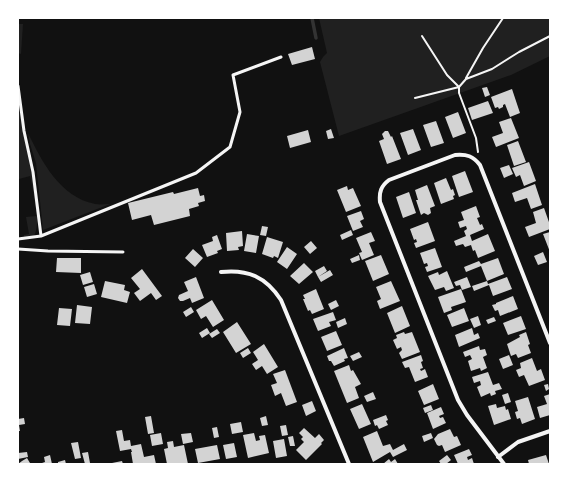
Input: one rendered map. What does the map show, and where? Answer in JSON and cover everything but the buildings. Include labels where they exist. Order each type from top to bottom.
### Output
[{"type":"street","points":[[504,464],[467,415],[458,400],[380,202],[379,195],[384,184],[389,180],[455,155],[462,154],[475,160],[480,165],[550,343]]},
{"type":"street","points":[[221,272],[240,271],[256,276],[270,286],[278,296],[349,464]]},
{"type":"street","points":[[498,457],[518,442],[550,431]]},
{"type":"lane","points":[[18,239],[41,236],[196,173],[230,147],[240,112],[234,75],[281,57]]},
{"type":"lane","points":[[18,86],[24,132],[33,172],[41,236]]},
{"type":"lane","points":[[18,249],[123,252]]},
{"type":"path","points":[[415,98],[459,87],[466,79],[483,48],[503,18]]},
{"type":"path","points":[[422,36],[447,75],[459,87],[459,93],[476,138],[480,165]]},
{"type":"path","points":[[466,79],[492,69],[518,52],[550,36]]},
{"type":"shaded area","points":[[319,18],[550,18],[550,56],[511,75],[339,136],[320,62],[327,53]]},
{"type":"shaded area","points":[[18,24],[23,24],[21,54],[18,53]]},
{"type":"shaded area","points":[[18,94],[36,189],[37,216],[30,176],[19,179]]},
{"type":"shaded area","points":[[28,133],[46,166],[62,186],[83,200],[97,204],[110,204],[43,230],[36,163]]},
{"type":"shaded area","points":[[37,216],[37,225],[34,236],[24,237],[24,235],[29,234],[26,217]]},
{"type":"waterway","points":[[312,18],[316,38]]}]
